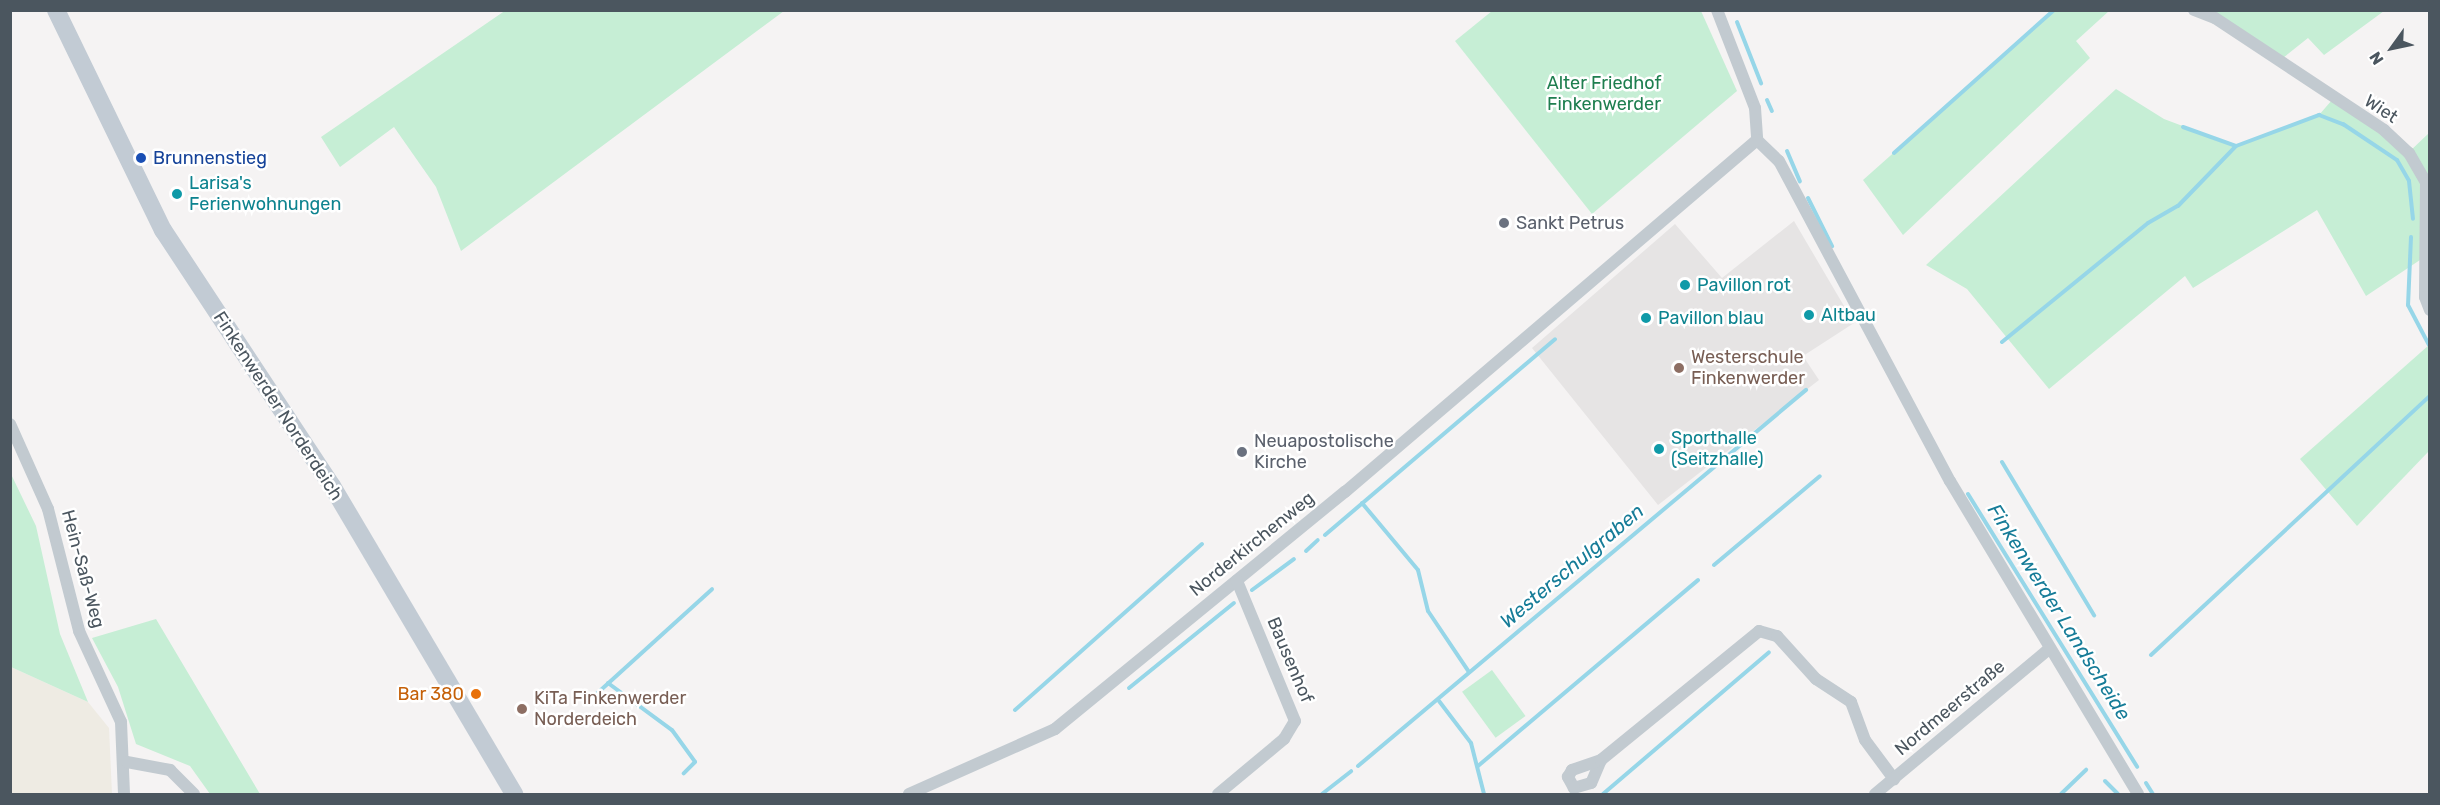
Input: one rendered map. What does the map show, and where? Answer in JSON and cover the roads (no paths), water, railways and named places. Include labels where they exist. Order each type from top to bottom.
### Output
[{"type":"street","name":"Finkenwerder Norderdeich","points":[[56,10],[168,237],[326,476],[514,795]]},
{"type":"street","points":[[1717,10],[1755,108],[1757,140],[1779,161],[1950,481],[2048,650],[2138,795]]},
{"type":"street","name":"Wiet","points":[[2194,10],[2215,18],[2384,130],[2409,153],[2426,183],[2425,288],[2430,310]]},
{"type":"street","name":"Norderkirchenweg","points":[[909,795],[934,790],[1055,729],[1237,580],[1757,140]]},
{"type":"street","name":"Hein-Saß-Weg","points":[[10,424],[48,509],[76,623],[115,705],[127,762],[124,795]]},
{"type":"street","name":"Bausenhof","points":[[1218,795],[1284,739],[1295,721],[1237,580]]},
{"type":"street","points":[[1601,760],[1759,631],[1777,636],[1816,679],[1851,702],[1865,740],[1894,779]]},
{"type":"street","name":"Nordmeerstraße","points":[[1875,795],[2048,650]]},
{"type":"street","points":[[127,762],[170,770],[194,795]]},
{"type":"waterway","points":[[1894,153],[2054,10]]},
{"type":"waterway","name":"Finkenwerder Landscheide","points":[[1737,22],[1761,83]]},
{"type":"waterway","name":"Finkenwerder Landscheide","points":[[1767,100],[1772,111]]},
{"type":"waterway","points":[[2183,127],[2236,146],[2319,115],[2343,124],[2397,160],[2409,181],[2413,219]]},
{"type":"waterway","points":[[2002,342],[2148,223],[2178,206],[2236,146]]},
{"type":"waterway","name":"Finkenwerder Landscheide","points":[[1787,151],[1800,181]]},
{"type":"waterway","name":"Finkenwerder Landscheide","points":[[1808,198],[1832,246]]},
{"type":"waterway","points":[[2411,237],[2408,305],[2429,345]]},
{"type":"waterway","points":[[1325,535],[1555,339]]},
{"type":"waterway","name":"Westerschulgraben","points":[[1358,766],[1806,390]]},
{"type":"waterway","points":[[2151,655],[2430,396]]},
{"type":"waterway","points":[[2002,462],[2094,615]]},
{"type":"waterway","points":[[1714,565],[1820,476]]},
{"type":"waterway","name":"Finkenwerder Landscheide","points":[[1968,494],[2137,767]]},
{"type":"waterway","points":[[1362,503],[1418,570],[1428,611],[1469,672]]},
{"type":"waterway","points":[[1306,551],[1318,540]]},
{"type":"waterway","points":[[1015,710],[1202,544]]},
{"type":"waterway","points":[[1252,590],[1294,559]]},
{"type":"waterway","points":[[1478,766],[1698,580]]},
{"type":"waterway","points":[[592,698],[712,589]]},
{"type":"waterway","points":[[1129,688],[1234,603]]},
{"type":"waterway","points":[[1603,794],[1769,652]]},
{"type":"waterway","points":[[608,683],[672,730],[695,762],[684,773]]},
{"type":"waterway","points":[[1439,701],[1471,743],[1484,794]]},
{"type":"waterway","points":[[2061,794],[2086,770]]},
{"type":"waterway","name":"Westerschulgraben","points":[[1322,794],[1351,771]]},
{"type":"waterway","points":[[2105,781],[2118,794]]},
{"type":"waterway","points":[[2146,783],[2153,794]]},
{"type":"place","name":"Brunnenstieg","points":[[141,158]]},
{"type":"place","name":"Larisa's Ferienwohnungen","points":[[177,194]]},
{"type":"place","name":"Sankt Petrus","points":[[1504,223]]},
{"type":"place","name":"Pavillon rot","points":[[1685,285]]},
{"type":"place","name":"Altbau","points":[[1809,315]]},
{"type":"place","name":"Pavillon blau","points":[[1646,318]]},
{"type":"place","name":"Westerschule Finkenwerder","points":[[1679,368]]},
{"type":"place","name":"Sporthalle (Seitzhalle)","points":[[1659,449]]},
{"type":"place","name":"Neuapostolische Kirche","points":[[1242,452]]},
{"type":"place","name":"Bar 380","points":[[476,694]]},
{"type":"place","name":"KiTa Finkenwerder Norderdeich","points":[[522,709]]},
{"type":"park label","name":"Alter Friedhof Finkenwerder","points":[[1604,94]]}]
